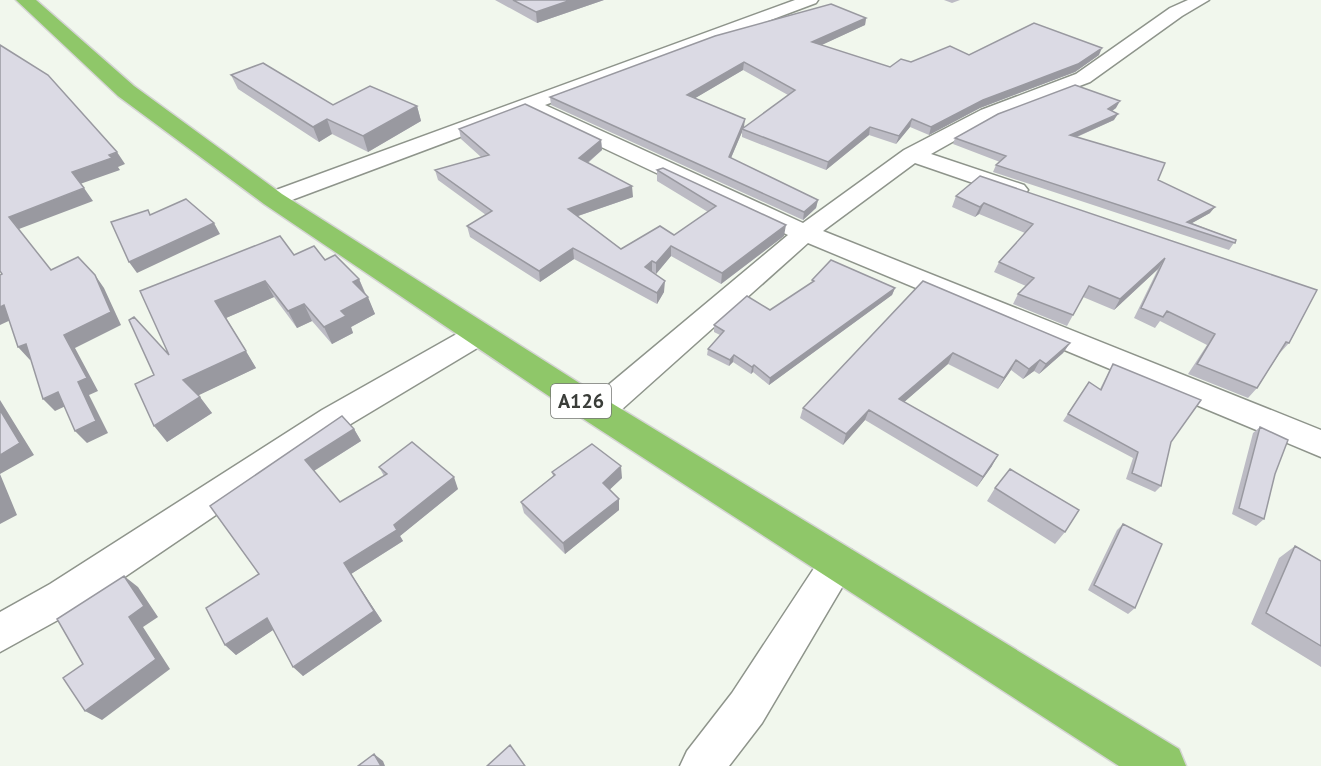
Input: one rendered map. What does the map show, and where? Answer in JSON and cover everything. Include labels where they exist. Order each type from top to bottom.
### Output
[{"type":"highway","name":"A126","points":[[25,0],[126,91],[273,199],[598,411],[1162,766]]},
{"type":"street","points":[[273,199],[810,0]]},
{"type":"street","points":[[598,411],[805,233],[912,155],[988,114],[1083,78],[1176,12],[1201,0]]},
{"type":"street","points":[[526,104],[805,233],[1321,444]]},
{"type":"street","points":[[912,155],[1033,195]]},
{"type":"street","points":[[0,633],[63,597],[333,419],[479,334]]},
{"type":"street","points":[[702,766],[747,708],[839,562]]},
{"type":"building","points":[[513,0],[571,0],[536,12]]},
{"type":"building","points":[[831,4],[866,18],[812,42],[890,67],[901,59],[911,62],[950,46],[969,55],[1034,23],[1102,48],[1078,64],[983,100],[931,127],[912,119],[899,136],[870,127],[828,162],[742,129],[795,90],[744,62],[687,95],[745,119],[729,157],[818,200],[804,212],[550,97],[715,36]]},
{"type":"building","points":[[0,45],[48,75],[117,152],[109,155],[112,158],[72,172],[84,188],[9,217],[51,270],[78,257],[95,275],[111,312],[64,335],[87,378],[78,382],[96,421],[75,431],[58,392],[43,399],[26,344],[18,347],[4,305],[0,307],[0,275],[2,274],[0,271]]},
{"type":"building","points":[[263,63],[333,105],[370,86],[417,106],[363,136],[327,119],[313,127],[231,75]]},
{"type":"building","points":[[1075,85],[1120,101],[1108,109],[1118,114],[1070,135],[1165,163],[1158,180],[1215,207],[1187,222],[1236,240],[1235,243],[996,165],[1006,156],[955,138],[998,114]]},
{"type":"building","points":[[525,104],[601,140],[579,158],[632,186],[568,209],[621,249],[660,226],[674,235],[716,206],[657,170],[663,168],[786,225],[722,273],[671,246],[656,263],[652,261],[645,267],[665,281],[657,293],[573,248],[539,271],[467,226],[492,211],[435,170],[489,155],[459,129]]},
{"type":"building","points":[[980,176],[1317,290],[1289,343],[1286,342],[1257,388],[1197,364],[1215,334],[1167,311],[1163,317],[1141,308],[1165,258],[1120,299],[1089,286],[1073,315],[1018,294],[1034,278],[999,262],[1033,224],[984,203],[980,207],[956,196]]},
{"type":"building","points":[[186,199],[214,223],[129,262],[111,222],[148,210],[150,215]]},
{"type":"building","points":[[280,236],[294,255],[314,246],[325,260],[335,255],[359,279],[353,282],[368,297],[341,311],[346,316],[324,327],[304,304],[288,311],[265,281],[215,301],[246,351],[183,380],[200,397],[154,426],[135,384],[154,375],[129,320],[134,317],[169,355],[140,291]]},
{"type":"building","points":[[831,260],[895,288],[770,378],[754,365],[752,367],[734,355],[730,360],[708,349],[724,331],[714,325],[747,296],[770,310],[814,281],[812,280]]},
{"type":"building","points":[[923,281],[1070,343],[1046,364],[1040,360],[1029,369],[1016,360],[1004,378],[953,353],[899,399],[998,455],[983,477],[869,410],[846,434],[803,408]]},
{"type":"building","points":[[1113,364],[1201,400],[1171,442],[1161,486],[1132,473],[1138,452],[1068,414],[1089,382],[1101,390]]},
{"type":"building","points":[[0,410],[20,443],[0,455]]},
{"type":"building","points":[[342,416],[354,429],[305,460],[340,502],[387,474],[379,467],[412,442],[454,477],[394,525],[397,530],[344,563],[374,611],[293,667],[267,618],[225,645],[206,608],[259,574],[210,506]]},
{"type":"building","points":[[1260,427],[1288,440],[1275,474],[1264,519],[1239,508]]},
{"type":"building","points":[[592,444],[621,466],[603,483],[619,499],[563,543],[521,502],[555,475],[552,472]]},
{"type":"building","points":[[1010,469],[1079,510],[1065,532],[995,488]]},
{"type":"building","points":[[1123,524],[1162,544],[1135,608],[1094,585]]},
{"type":"building","points":[[1295,546],[1321,561],[1321,646],[1266,613]]},
{"type":"building","points":[[124,576],[144,606],[129,617],[156,659],[85,711],[63,678],[83,664],[57,619]]},
{"type":"building","points":[[510,745],[525,766],[487,766]]},
{"type":"building","points":[[374,754],[381,766],[358,766]]}]
